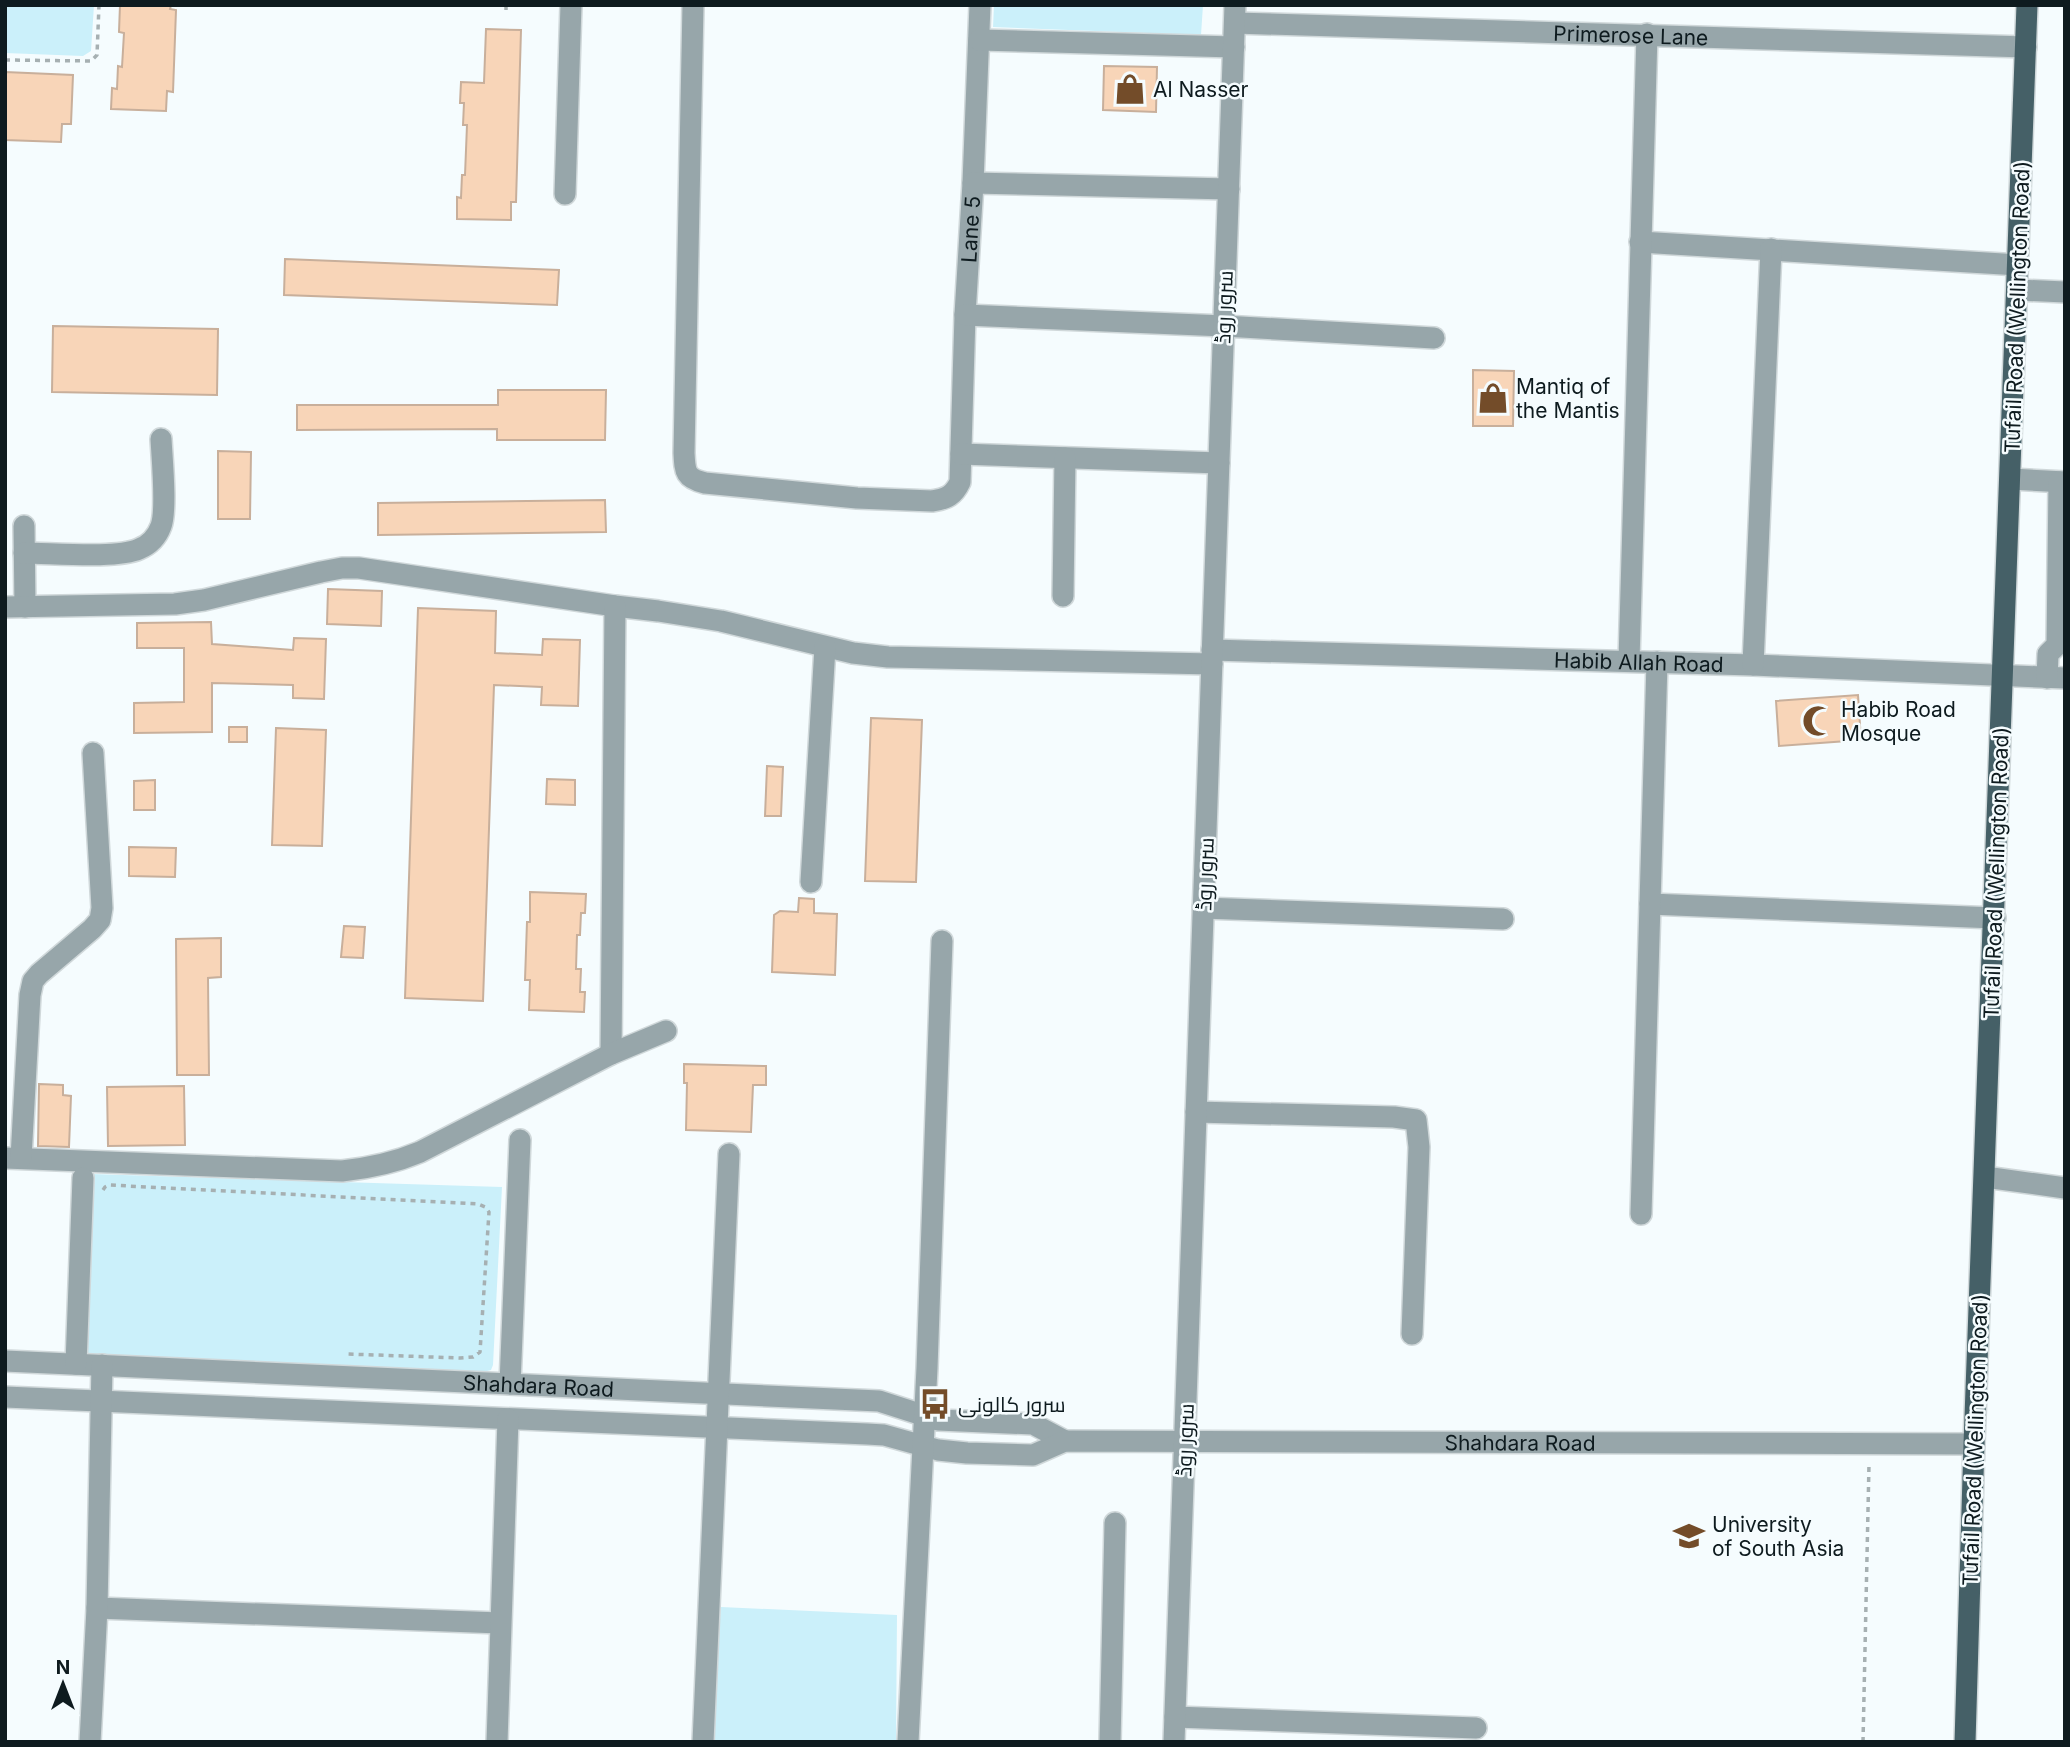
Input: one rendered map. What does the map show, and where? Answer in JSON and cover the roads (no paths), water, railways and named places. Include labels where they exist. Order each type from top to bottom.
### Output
[{"type":"main road","name":"Tufail Road (Wellington Road)","points":[[1965,1742],[2027,5]]},
{"type":"street","points":[[565,194],[571,5]]},
{"type":"street","name":"Lane 5","points":[[694,5],[684,453],[687,474],[692,480],[705,483],[857,498],[933,500],[945,499],[955,492],[960,482],[980,5]]},
{"type":"street","name":"Primerose Lane","points":[[1235,14],[1647,34],[2026,47]]},
{"type":"street","name":"سرور روڈ","points":[[1174,1742],[1235,14]]},
{"type":"street","points":[[1629,661],[1647,34]]},
{"type":"street","points":[[979,40],[1234,47]]},
{"type":"street","points":[[973,183],[1229,189]]},
{"type":"street","points":[[1640,242],[2019,265]]},
{"type":"street","points":[[1753,665],[1771,249]]},
{"type":"street","points":[[2018,290],[2065,292]]},
{"type":"street","points":[[965,315],[1434,338]]},
{"type":"street","points":[[24,553],[125,554],[141,549],[153,541],[162,525],[164,512],[161,439]]},
{"type":"street","points":[[961,454],[1219,463]]},
{"type":"street","points":[[1063,596],[1065,458]]},
{"type":"street","points":[[2011,479],[2062,482],[2057,645],[2048,653],[2056,678]]},
{"type":"street","points":[[15,607],[24,553],[24,526]]},
{"type":"street","name":"Habib Allah Road","points":[[15,607],[175,604],[204,600],[342,568],[379,570],[720,621],[853,653],[888,657],[1629,661],[2056,678]]},
{"type":"street","points":[[611,1054],[615,606]]},
{"type":"street","points":[[811,882],[825,647]]},
{"type":"street","points":[[1641,1214],[1657,662]]},
{"type":"street","points":[[93,753],[102,908],[100,920],[33,981],[13,1158],[342,1171],[366,1169],[394,1163],[420,1152],[611,1054],[666,1031]]},
{"type":"street","points":[[1650,904],[1994,918]]},
{"type":"street","points":[[1203,908],[1503,919]]},
{"type":"street","points":[[908,1742],[924,1447],[942,941]]},
{"type":"street","points":[[1196,1112],[1394,1117],[1416,1120],[1419,1147],[1412,1334]]},
{"type":"street","points":[[510,1384],[520,1140]]},
{"type":"street","points":[[703,1742],[729,1154]]},
{"type":"street","points":[[1985,1177],[2065,1188]]},
{"type":"street","points":[[76,1364],[83,1178]]},
{"type":"street","name":"Shahdara Road","points":[[5,1361],[879,1401],[938,1420],[1033,1424],[1065,1441]]},
{"type":"street","points":[[90,1742],[97,1608],[102,1365]]},
{"type":"street","name":"Shahdara Road","points":[[5,1397],[884,1435],[924,1447],[967,1453],[1033,1455],[1065,1441],[1974,1444]]},
{"type":"street","points":[[498,1742],[508,1419]]},
{"type":"street","points":[[1110,1742],[1115,1523]]},
{"type":"street","points":[[97,1608],[500,1623]]},
{"type":"street","points":[[1175,1717],[1476,1728]]},
{"type":"place","name":"Al Nasser","points":[[1130,89]]},
{"type":"place","name":"Mantiq of the Mantis","points":[[1493,398]]},
{"type":"place","name":"Habib Road Mosque","points":[[1818,721]]},
{"type":"place","name":"سرور کالونی","points":[[935,1404]]},
{"type":"place","name":"University of South Asia","points":[[1689,1536]]}]
